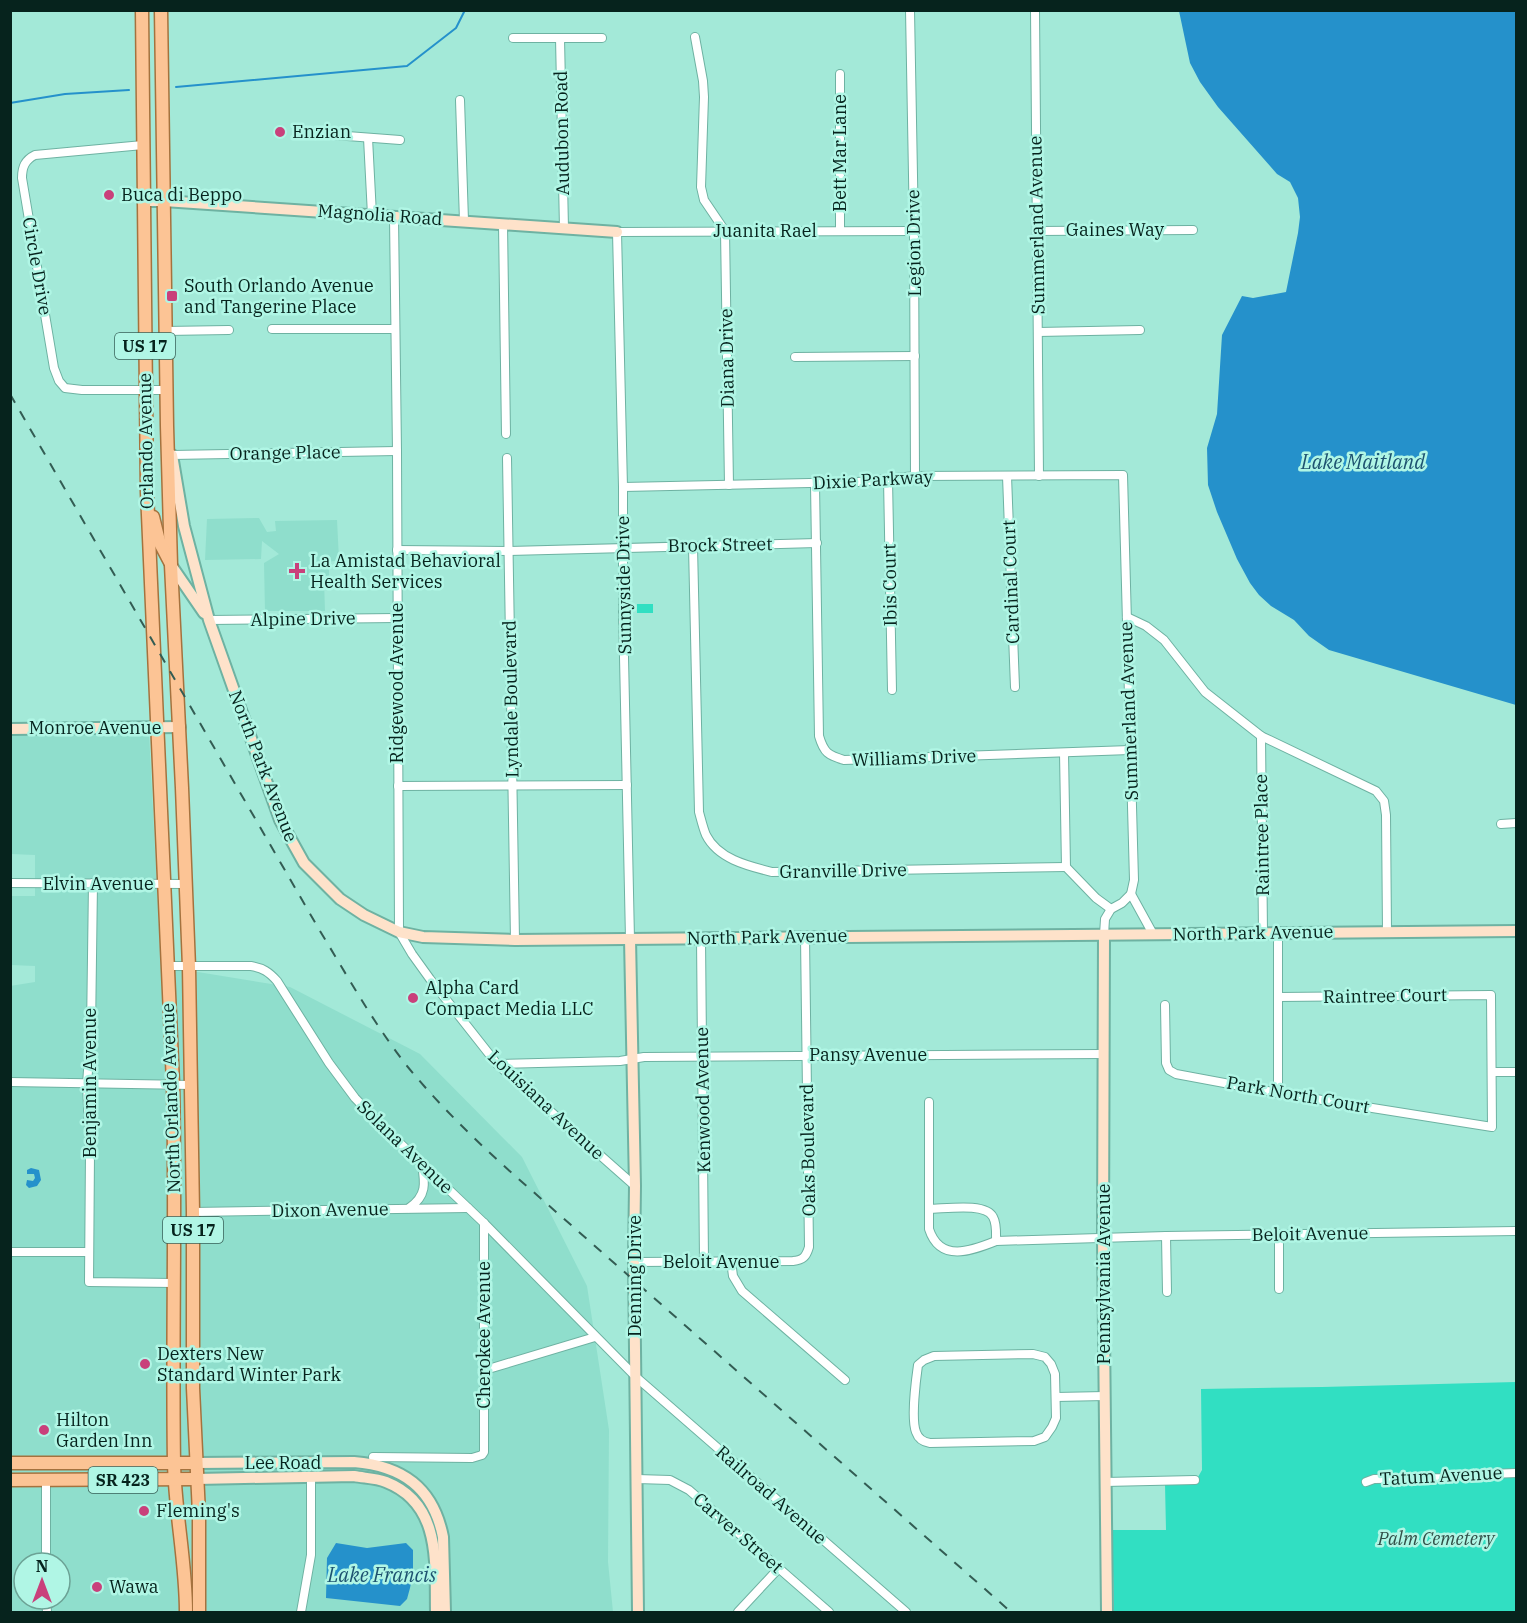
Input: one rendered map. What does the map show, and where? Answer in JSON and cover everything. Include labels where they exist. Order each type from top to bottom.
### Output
[{"type":"main road","name":"Orlando Avenue","points":[[142,10],[145,390],[156,728]]},
{"type":"main road","name":"Orlando Avenue","points":[[160,10],[167,426],[171,565],[180,727]]},
{"type":"main road","points":[[144,302],[155,326],[165,331]]},
{"type":"main road","points":[[147,492],[159,541],[171,565]]},
{"type":"main road","name":"North Orlando Avenue","points":[[180,727],[189,967],[193,1212],[192,1332],[200,1550],[199,1612]]},
{"type":"main road","name":"North Orlando Avenue","points":[[156,728],[173,1084],[174,1463],[185,1576],[186,1612]]},
{"type":"main road","points":[[174,1299],[185,1327],[192,1332]]},
{"type":"main road","name":"Lee Road","points":[[10,1463],[196,1463]]},
{"type":"main road","name":"Lee Road","points":[[10,1480],[197,1479]]},
{"type":"street","name":"Legion Drive","points":[[910,10],[915,476]]},
{"type":"street","name":"Summerland Avenue","points":[[1035,10],[1039,476]]},
{"type":"street","points":[[695,37],[704,97],[701,187],[704,200],[725,231]]},
{"type":"street","points":[[513,38],[602,38]]},
{"type":"street","name":"Audubon Road","points":[[560,38],[564,229]]},
{"type":"street","name":"Bett Mar Lane","points":[[840,74],[840,231]]},
{"type":"street","points":[[460,100],[464,221]]},
{"type":"street","points":[[334,135],[400,140]]},
{"type":"street","points":[[368,138],[372,215]]},
{"type":"street","name":"Circle Drive","points":[[143,145],[36,155],[29,158],[22,171],[54,368],[59,381],[65,387],[82,390],[166,390]]},
{"type":"street","name":"Magnolia Road","points":[[143,201],[617,232]]},
{"type":"street","name":"Ridgewood Avenue","points":[[394,217],[399,932]]},
{"type":"street","points":[[503,224],[506,434]]},
{"type":"street","name":"Gaines Way","points":[[1036,231],[1193,230]]},
{"type":"street","name":"Diana Drive","points":[[725,231],[729,485]]},
{"type":"street","name":"Juanita Rael","points":[[617,232],[914,231]]},
{"type":"street","name":"Sunnyside Drive","points":[[617,232],[630,939]]},
{"type":"street","points":[[272,329],[394,329]]},
{"type":"street","points":[[165,331],[230,330]]},
{"type":"street","points":[[1038,332],[1140,330]]},
{"type":"street","points":[[795,357],[915,357]]},
{"type":"street","name":"North Park Avenue","points":[[167,426],[184,526],[209,620],[280,820],[298,855],[309,870],[340,899],[364,915],[399,932],[450,939],[515,940],[1516,931]]},
{"type":"street","name":"Orange Place","points":[[172,455],[397,451]]},
{"type":"street","name":"Lyndale Boulevard","points":[[507,458],[515,940]]},
{"type":"street","name":"Summerland Avenue","points":[[1123,475],[1134,880],[1131,894]]},
{"type":"street","name":"Dixie Parkway","points":[[623,487],[814,484],[915,476],[1123,475]]},
{"type":"street","name":"Cardinal Court","points":[[1007,476],[1015,687]]},
{"type":"street","name":"Ibis Court","points":[[888,479],[892,690]]},
{"type":"street","name":"Williams Drive","points":[[814,484],[817,543],[819,736],[822,747],[829,755],[844,760],[1130,750]]},
{"type":"street","name":"Brock Street","points":[[623,547],[817,543]]},
{"type":"street","name":"Granville Drive","points":[[693,546],[699,812],[707,836],[719,852],[743,865],[772,872],[1066,867]]},
{"type":"street","points":[[397,550],[509,551],[623,547]]},
{"type":"street","name":"North Park Avenue","points":[[171,565],[209,620]]},
{"type":"street","points":[[1127,617],[1146,626],[1164,640],[1205,692],[1261,736],[1376,791],[1384,801],[1386,814],[1387,932]]},
{"type":"street","name":"Alpine Drive","points":[[209,620],[397,618]]},
{"type":"street","name":"Monroe Avenue","points":[[10,729],[180,727]]},
{"type":"street","name":"Raintree Place","points":[[1261,736],[1263,933]]},
{"type":"street","points":[[1064,753],[1066,867],[1096,898],[1111,909]]},
{"type":"street","points":[[398,786],[627,784]]},
{"type":"street","points":[[1501,824],[1516,823]]},
{"type":"street","name":"Benjamin Avenue","points":[[93,883],[91,1031],[87,1084],[90,1153],[89,1282],[174,1282]]},
{"type":"street","name":"Elvin Avenue","points":[[10,884],[186,884]]},
{"type":"street","points":[[1104,935],[1105,919],[1111,909],[1131,894],[1153,934]]},
{"type":"street","name":"Louisiana Avenue","points":[[399,932],[430,979],[497,1064],[635,1186]]},
{"type":"street","points":[[1278,933],[1278,1093]]},
{"type":"street","name":"Pennsylvania Avenue","points":[[1104,935],[1103,1239],[1107,1612]]},
{"type":"street","name":"Oaks Boulevard","points":[[805,937],[809,1247],[807,1256]]},
{"type":"street","name":"Kenwood Avenue","points":[[701,938],[704,1261]]},
{"type":"street","name":"Denning Drive","points":[[630,939],[635,1186],[638,1612]]},
{"type":"street","name":"Solana Avenue","points":[[168,966],[251,966],[262,968],[270,974],[277,981],[329,1063],[355,1098],[484,1223],[636,1377]]},
{"type":"street","name":"Raintree Court","points":[[1278,998],[1491,995],[1492,1072]]},
{"type":"street","name":"Park North Court","points":[[1165,1005],[1166,1063],[1169,1070],[1176,1074],[1278,1093],[1492,1127],[1492,1072]]},
{"type":"street","name":"Pansy Avenue","points":[[497,1064],[620,1062],[644,1057],[702,1056],[1104,1054]]},
{"type":"street","points":[[1492,1072],[1516,1072]]},
{"type":"street","points":[[10,1082],[191,1085]]},
{"type":"street","name":"Beloit Avenue","points":[[929,1102],[929,1229],[932,1239],[942,1247],[954,1252],[971,1251],[996,1241],[1516,1231]]},
{"type":"street","points":[[407,1209],[416,1203],[424,1189],[422,1164]]},
{"type":"street","name":"Dixon Avenue","points":[[193,1212],[468,1208]]},
{"type":"street","points":[[929,1209],[979,1208],[988,1211],[993,1216],[996,1241]]},
{"type":"street","name":"Cherokee Avenue","points":[[373,1457],[472,1458],[482,1455],[485,1448],[484,1223]]},
{"type":"street","points":[[1279,1234],[1279,1289]]},
{"type":"street","points":[[1166,1236],[1167,1292]]},
{"type":"street","points":[[10,1252],[89,1252]]},
{"type":"street","name":"Beloit Avenue","points":[[634,1262],[793,1261],[807,1256]]},
{"type":"street","points":[[731,1261],[733,1276],[742,1291],[845,1380]]},
{"type":"street","points":[[484,1370],[595,1337]]},
{"type":"street","points":[[1033,1354],[1045,1357],[1055,1374],[1056,1396],[1056,1418],[1052,1427],[1046,1437],[1034,1441],[930,1443],[923,1442],[916,1434],[914,1424],[918,1365],[934,1356],[1033,1354]]},
{"type":"street","name":"Railroad Avenue","points":[[636,1377],[906,1612]]},
{"type":"street","points":[[1056,1396],[1105,1396]]},
{"type":"street","points":[[354,1462],[354,1476]]},
{"type":"street","name":"Lee Road","points":[[196,1463],[354,1462],[372,1464],[400,1474],[421,1490],[429,1501],[436,1515],[442,1537],[440,1594],[436,1612]]},
{"type":"street","name":"Tatum Avenue","points":[[1366,1482],[1374,1479],[1454,1478],[1462,1474],[1516,1473]]},
{"type":"street","name":"Lee Road","points":[[197,1479],[354,1476],[373,1478],[399,1488],[419,1508],[431,1532],[440,1594],[445,1612]]},
{"type":"street","points":[[302,1612],[311,1555],[311,1477]]},
{"type":"street","name":"Carver Street","points":[[637,1479],[670,1480],[689,1490],[829,1612]]},
{"type":"street","points":[[46,1480],[46,1551]]},
{"type":"street","points":[[1105,1482],[1195,1480]]},
{"type":"street","points":[[738,1612],[779,1568]]},
{"type":"shaded area","name":"La Amistad Behavioral Health Services","points":[[259,518],[267,532],[276,531],[275,521],[337,520],[339,560],[329,562],[329,580],[324,581],[325,611],[265,611],[264,563],[279,554],[262,541],[261,559],[205,560],[207,519]]},
{"type":"shaded area","points":[[149,733],[161,966],[290,987],[420,1054],[522,1157],[587,1286],[609,1430],[608,1562],[613,1612],[11,1612],[10,986],[35,982],[35,966],[11,965],[11,896],[35,896],[35,855],[11,854],[10,735]]},
{"type":"green space","points":[[637,604],[653,604],[653,613],[637,613]]},
{"type":"green space","name":"Palm Cemetery","points":[[1516,1382],[1516,1612],[1114,1612],[1112,1530],[1166,1530],[1165,1484],[1198,1483],[1202,1470],[1201,1389]]},
{"type":"water","name":"Lake Maitland","points":[[1179,11],[1516,11],[1516,705],[1329,650],[1309,636],[1294,620],[1271,606],[1259,595],[1237,559],[1208,485],[1207,448],[1217,414],[1222,335],[1242,296],[1253,298],[1286,292],[1298,233],[1300,217],[1298,198],[1290,182],[1277,174],[1218,107],[1200,82],[1190,63]]},
{"type":"water","points":[[31,1168],[39,1170],[41,1180],[37,1186],[29,1188],[26,1185],[27,1180],[33,1181],[35,1178],[34,1174],[27,1174],[27,1170]]},
{"type":"water","name":"Lake Francis","points":[[336,1543],[367,1548],[406,1543],[413,1550],[413,1573],[407,1599],[400,1606],[326,1598],[327,1558]]},
{"type":"waterway","points":[[176,87],[407,66],[456,28],[465,10]]},
{"type":"waterway","points":[[10,103],[65,94],[129,90]]},
{"type":"railway","points":[[10,394],[320,931],[372,1017],[407,1066],[458,1122],[513,1174],[1011,1612]]},
{"type":"place","name":"Enzian","points":[[280,132]]},
{"type":"place","name":"Buca di Beppo","points":[[109,195]]},
{"type":"place","name":"South Orlando Avenue and Tangerine Place","points":[[172,296]]},
{"type":"place","name":"La Amistad Behavioral Health Services","points":[[297,571]]},
{"type":"place","name":"Alpha Card Compact Media LLC","points":[[413,998]]},
{"type":"place","name":"Dexters New Standard Winter Park","points":[[145,1364]]},
{"type":"place","name":"Hilton Garden Inn","points":[[44,1430]]},
{"type":"place","name":"Fleming's","points":[[144,1511]]},
{"type":"place","name":"Wawa","points":[[97,1587]]}]
